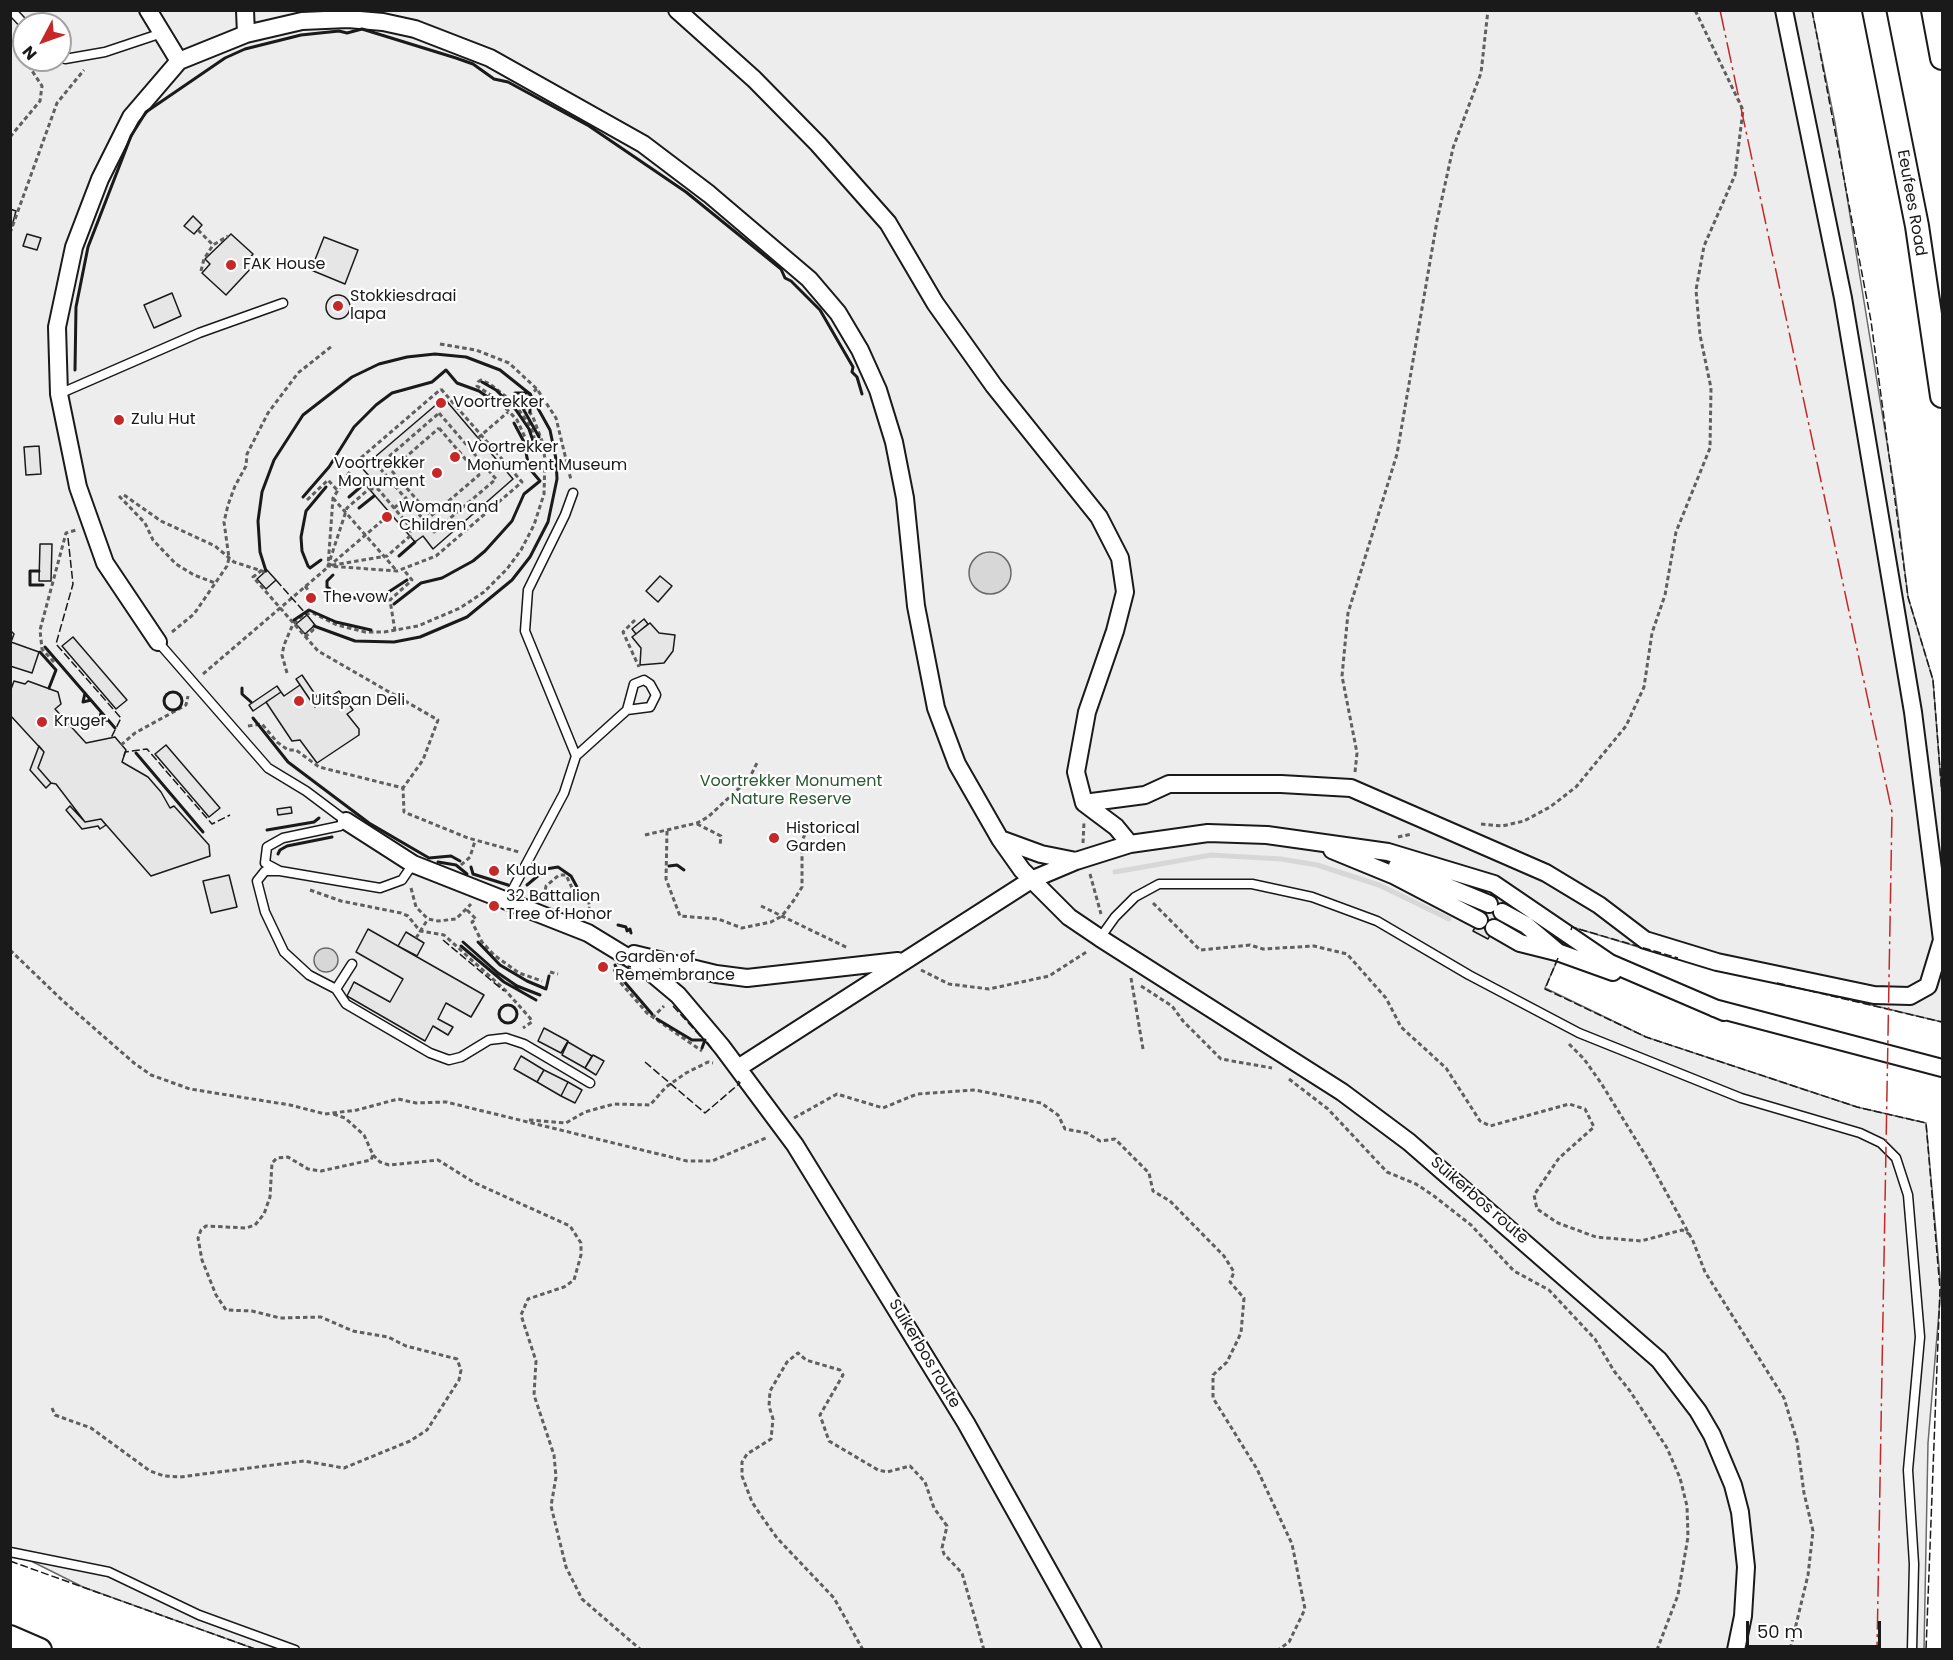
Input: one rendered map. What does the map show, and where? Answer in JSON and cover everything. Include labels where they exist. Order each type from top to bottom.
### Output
[{"type":"main road","name":"Eeufees Road","points":[[1874,10],[1917,226],[1942,396]]},
{"type":"main road","points":[[1933,10],[1942,58]]},
{"type":"main road","points":[[10,1637],[40,1650]]},
{"type":"street","points":[[148,10],[179,61],[131,117],[86,214],[74,247],[57,327],[59,394],[78,487],[105,564],[158,642]]},
{"type":"street","points":[[245,10],[246,34]]},
{"type":"street","points":[[677,10],[754,79],[818,144],[888,223],[935,303],[994,386],[1099,517],[1120,558],[1125,592],[1115,631],[1087,712],[1076,772],[1084,803],[1116,827],[1130,844]]},
{"type":"street","points":[[1084,803],[1110,797],[1144,795],[1169,784],[1281,784],[1351,788],[1546,873],[1599,905],[1645,940],[1717,962],[1874,995],[1910,996],[1928,986],[1942,940],[1913,712],[1841,287],[1784,10]]},
{"type":"street","name":"Suikerbos route","points":[[179,61],[246,34],[302,21],[348,19],[415,29],[463,46],[564,98],[643,144],[710,194],[817,288],[838,313],[860,350],[887,416],[904,498],[916,606],[936,708],[957,764],[1000,839],[1031,880],[1069,916],[1100,938],[1126,964],[1342,1092],[1409,1142],[1634,1337],[1680,1384],[1716,1443],[1733,1485],[1740,1512],[1746,1568],[1743,1616],[1736,1650]]},
{"type":"street","points":[[346,821],[413,872],[507,900],[561,921],[612,954],[747,978],[919,961]]},
{"type":"street","points":[[738,1068],[919,961],[1031,880],[1082,864],[1130,844],[1208,833],[1267,835],[1388,852],[1494,884],[1610,963],[1724,1012]]},
{"type":"street","points":[[1000,839],[1041,854],[1082,864]]},
{"type":"street","points":[[1310,840],[1422,875],[1496,908],[1526,925],[1560,953]]},
{"type":"street","points":[[1310,840],[1393,875],[1520,943],[1560,953],[1724,1012],[1942,1068]]},
{"type":"street","name":"Suikerbos route","points":[[612,954],[663,981],[722,1047],[795,1145],[966,1423],[1093,1650]]},
{"type":"lane","points":[[72,58],[105,52],[163,33]]},
{"type":"lane","points":[[59,394],[199,333],[283,303]]},
{"type":"lane","points":[[573,494],[566,515],[528,590],[525,631],[576,756]]},
{"type":"lane","points":[[158,642],[267,768],[306,791],[346,821],[340,826],[283,838],[267,847],[265,863],[280,871]]},
{"type":"lane","points":[[507,900],[564,793],[576,756],[627,710],[650,707],[654,701],[655,689],[644,680],[631,687],[627,710]]},
{"type":"lane","points":[[413,872],[402,880],[381,888],[280,871],[265,872],[257,881],[265,912],[284,952],[309,975],[336,989],[346,1004],[438,1057],[449,1060],[461,1057],[489,1040],[506,1038],[524,1044],[590,1083]]},
{"type":"lane","points":[[1100,938],[1115,917],[1143,893],[1159,884],[1251,884],[1312,897],[1377,921],[1550,1020],[1741,1098],[1860,1132],[1881,1143],[1896,1158],[1908,1195],[1920,1337],[1908,1470],[1914,1564],[1912,1650]]},
{"type":"lane","points":[[336,989],[352,964]]},
{"type":"lane","points":[[10,1552],[109,1572],[199,1616],[295,1650]]},
{"type":"path","points":[[1351,788],[1357,753],[1342,676],[1348,613],[1397,454],[1437,221],[1453,148],[1481,73],[1488,10]]},
{"type":"path","points":[[1476,824],[1502,826],[1524,821],[1550,807],[1576,787],[1626,726],[1644,687],[1652,633],[1665,595],[1677,532],[1710,448],[1711,388],[1700,335],[1696,290],[1704,246],[1735,175],[1743,110],[1695,10]]},
{"type":"path","points":[[10,234],[57,103],[80,73],[88,68]]},
{"type":"path","points":[[10,137],[40,101],[42,86],[33,72]]},
{"type":"path","points":[[198,230],[213,245]]},
{"type":"path","points":[[201,272],[204,259],[213,245],[228,236]]},
{"type":"path","points":[[440,345],[476,350],[509,363],[537,389],[556,418],[571,475],[573,494]]},
{"type":"path","points":[[178,627],[194,614],[229,558],[224,522],[235,486],[246,466],[247,454],[268,413],[298,373],[332,346]]},
{"type":"path","points":[[537,447],[531,427],[516,405],[490,384],[481,380],[478,382],[477,386],[498,400],[523,429],[530,448],[537,447],[543,446]]},
{"type":"path","points":[[441,389],[480,437],[522,482],[436,556],[397,571],[328,566],[333,498],[357,462],[441,389]]},
{"type":"path","points":[[516,405],[537,389]]},
{"type":"path","points":[[287,673],[282,655],[293,624],[305,614],[312,613],[337,625],[365,632],[395,630],[439,619],[460,608],[492,584],[516,558],[534,525],[544,494],[543,446],[533,417],[521,401]]},
{"type":"path","points":[[480,437],[509,412]]},
{"type":"path","points":[[439,413],[496,479],[434,532],[406,498],[378,466],[439,413]]},
{"type":"path","points":[[439,428],[479,475],[431,516],[391,470],[439,428]]},
{"type":"path","points":[[307,500],[328,480],[338,492]]},
{"type":"path","points":[[369,489],[378,489],[411,528],[410,536],[384,557],[328,566],[345,512],[369,489]]},
{"type":"path","points":[[215,583],[194,575],[176,564],[153,540],[145,523],[121,495],[161,521],[215,546],[229,558],[264,571],[254,577],[318,651],[438,720],[423,760],[403,788],[404,812],[475,840],[532,855]]},
{"type":"path","points":[[333,498],[397,571]]},
{"type":"path","points":[[394,508],[406,498]]},
{"type":"path","points":[[121,745],[135,733],[186,705],[193,683],[383,520]]},
{"type":"path","points":[[54,662],[42,649],[40,630],[59,555],[66,533],[91,525]]},
{"type":"path","points":[[395,630],[390,600],[412,580],[403,569]]},
{"type":"path","points":[[305,586],[312,595]]},
{"type":"path","points":[[635,620],[623,633],[639,667],[639,681]]},
{"type":"path","points":[[305,637],[313,630],[312,628]]},
{"type":"path","points":[[232,729],[262,724],[277,742],[288,750],[296,750],[319,767],[403,788]]},
{"type":"path","points":[[645,835],[697,824],[717,811],[749,779],[757,763]]},
{"type":"path","points":[[697,824],[721,836],[720,846]]},
{"type":"path","points":[[667,831],[666,879],[680,916],[718,919],[742,928],[771,922],[782,916],[802,887],[802,841],[809,825]]},
{"type":"path","points":[[1395,839],[1441,826]]},
{"type":"path","points":[[456,861],[462,865],[470,857],[475,840]]},
{"type":"path","points":[[919,961],[949,984],[989,989],[1049,976],[1072,964],[1100,938],[1082,864]]},
{"type":"path","points":[[413,872],[412,898],[428,919],[447,921],[456,919],[468,910],[473,899]]},
{"type":"path","points":[[546,892],[546,886],[559,874],[566,875],[573,890]]},
{"type":"path","points":[[307,889],[341,901],[401,913],[408,916],[420,931],[444,935],[505,990],[532,1022],[519,1031]]},
{"type":"path","points":[[585,893],[590,906]]},
{"type":"path","points":[[1143,893],[1200,950],[1250,945],[1263,948],[1314,946],[1347,954],[1386,998],[1401,1027],[1446,1068],[1480,1121],[1490,1126],[1569,1104],[1585,1109],[1594,1127],[1558,1158],[1534,1195],[1537,1209],[1558,1223],[1596,1237],[1641,1242],[1682,1230],[1689,1234]]},
{"type":"path","points":[[761,906],[855,952]]},
{"type":"path","points":[[468,910],[476,919],[472,922],[482,942],[494,955],[519,973],[542,981]]},
{"type":"path","points":[[416,938],[428,919]]},
{"type":"path","points":[[10,950],[93,1029],[151,1075],[190,1089],[345,1118],[364,1135],[373,1155],[380,1162],[389,1165],[438,1160],[475,1183],[570,1227],[581,1243],[581,1255],[574,1280],[564,1287],[528,1299],[521,1315],[536,1361],[534,1395],[554,1455],[556,1478],[551,1506],[566,1567],[582,1599],[641,1650]]},
{"type":"path","points":[[612,954],[620,982],[661,1025],[701,1051],[714,1052],[722,1047]]},
{"type":"path","points":[[1126,964],[1131,978],[1143,1049]]},
{"type":"path","points":[[1126,964],[1131,978],[1149,993],[1172,1006],[1183,1021],[1221,1059],[1273,1069]]},
{"type":"path","points":[[550,972],[558,974]]},
{"type":"path","points":[[1550,1020],[1601,1083],[1689,1234],[1705,1272],[1777,1385],[1797,1441],[1804,1493],[1813,1531],[1808,1575],[1790,1650]]},
{"type":"path","points":[[521,1119],[566,1123],[585,1112],[614,1104],[650,1105],[666,1087],[708,1062],[738,1068]]},
{"type":"path","points":[[1287,1077],[1291,1083],[1328,1109],[1387,1172],[1416,1184],[1434,1196],[1471,1225],[1514,1271],[1549,1290],[1595,1339],[1667,1448],[1684,1491],[1688,1537],[1678,1595],[1658,1650]]},
{"type":"path","points":[[789,1122],[837,1094],[883,1108],[917,1095],[975,1090],[1041,1103],[1058,1115],[1065,1129],[1088,1133],[1100,1141],[1115,1139],[1149,1173],[1153,1191],[1170,1201],[1224,1256],[1234,1272],[1230,1282],[1244,1298],[1241,1333],[1227,1362],[1214,1376],[1213,1398],[1257,1469],[1292,1544],[1305,1609],[1289,1642],[1278,1650]]},
{"type":"path","points":[[333,1114],[398,1099],[416,1103],[446,1102],[687,1161],[712,1161],[768,1137],[776,1130]]},
{"type":"path","points":[[52,1408],[55,1415],[91,1428],[150,1472],[180,1477],[304,1461],[344,1468],[410,1441],[427,1430],[459,1380],[461,1370],[456,1359],[442,1353],[406,1346],[388,1337],[353,1331],[321,1317],[280,1318],[252,1311],[226,1310],[216,1295],[202,1260],[198,1238],[201,1230],[206,1226],[246,1228],[255,1225],[264,1214],[270,1197],[272,1163],[277,1158],[288,1157],[308,1169],[321,1171],[365,1162],[371,1160],[373,1155]]},
{"type":"path","points":[[863,1650],[834,1598],[777,1538],[760,1514],[752,1502],[742,1476],[742,1462],[747,1454],[771,1439],[773,1419],[769,1406],[770,1390],[787,1362],[798,1353],[806,1360],[840,1370],[843,1375],[820,1415],[829,1441],[878,1470],[887,1472],[910,1466],[925,1482],[934,1508],[947,1526],[942,1548],[962,1573],[984,1650]]},
{"type":"shaded area","name":"Voortrekker Monument Nature Reserve","points":[[10,11],[1812,11],[1835,123],[1895,492],[1908,597],[1933,680],[1942,795],[1942,1022],[1665,955],[1572,927],[1545,988],[1646,1037],[1857,1107],[1926,1123],[1941,1288],[1928,1443],[1924,1649],[255,1649],[83,1587],[11,1551]]},
{"type":"shaded area","points":[[990,552],[1005,558],[1011,573],[1005,588],[990,594],[975,588],[969,573],[975,558]]},
{"type":"shaded area","points":[[326,948],[331,949],[337,955],[337,965],[331,971],[326,972],[321,971],[315,965],[314,960],[315,955],[321,949]]},
{"type":"building","points":[[10,209],[16,211],[12,226],[10,225]]},
{"type":"building","points":[[193,216],[202,225],[194,234],[184,226]]},
{"type":"building","points":[[27,234],[41,238],[37,250],[23,246]]},
{"type":"building","name":"FAK House","points":[[231,234],[253,254],[248,260],[253,266],[226,295],[202,273],[210,264],[205,259]]},
{"type":"building","points":[[324,237],[358,250],[345,284],[311,270]]},
{"type":"building","points":[[172,293],[181,316],[154,328],[144,305]]},
{"type":"building","name":"Stokkiesdraai lapa","points":[[338,295],[347,298],[350,307],[347,316],[338,319],[329,316],[326,307],[329,298]]},
{"type":"building","name":"Voortrekker Monument","points":[[444,398],[513,479],[433,549],[423,536],[415,542],[364,483],[370,477],[362,468]]},
{"type":"building","points":[[39,446],[41,474],[26,475],[24,447]]},
{"type":"building","points":[[40,544],[52,544],[51,581],[39,581]]},
{"type":"building","points":[[267,570],[276,580],[266,589],[257,579]]},
{"type":"building","points":[[660,576],[672,586],[658,602],[646,591]]},
{"type":"building","points":[[307,615],[315,625],[305,634],[296,624]]},
{"type":"building","points":[[644,619],[648,624],[636,634],[632,629]]},
{"type":"building","points":[[650,623],[659,633],[675,635],[673,651],[664,663],[640,665],[641,648],[632,637]]},
{"type":"building","points":[[10,630],[14,634],[11,642],[39,652],[32,673],[10,666]]},
{"type":"building","points":[[73,637],[127,700],[116,709],[62,646]]},
{"type":"building","points":[[302,675],[321,703],[315,707],[296,679]]},
{"type":"building","points":[[14,681],[25,684],[28,681],[58,692],[61,704],[55,709],[86,743],[115,737],[126,750],[122,762],[148,777],[161,792],[170,808],[174,806],[209,845],[210,856],[151,876],[101,819],[85,822],[56,784],[51,783],[38,768],[44,752],[10,715],[10,692]]},
{"type":"building","points":[[300,685],[315,707],[339,691],[353,710],[347,714],[359,729],[359,735],[317,763],[300,740],[292,741],[266,702],[281,692],[284,696]]},
{"type":"building","points":[[277,686],[281,692],[253,711],[249,705]]},
{"type":"building","points":[[166,745],[220,808],[209,817],[155,754]]},
{"type":"building","points":[[39,746],[44,752],[38,768],[51,783],[46,788],[30,770]]},
{"type":"building","points":[[70,806],[85,822],[101,819],[106,825],[100,829],[98,826],[82,829],[66,810]]},
{"type":"building","points":[[291,807],[292,813],[278,815],[277,809]]},
{"type":"building","points":[[229,875],[237,907],[211,913],[203,881]]},
{"type":"building","points":[[1494,894],[1508,902],[1488,939],[1473,931],[1482,916],[1471,910],[1475,902],[1486,908]]},
{"type":"building","points":[[368,929],[484,995],[471,1017],[446,1003],[438,1019],[453,1027],[448,1035],[433,1026],[425,1041],[347,996],[354,982],[390,1002],[403,979],[356,952]]},
{"type":"building","points":[[406,932],[424,943],[417,956],[398,946]]},
{"type":"building","points":[[544,1028],[568,1041],[561,1053],[538,1041]]},
{"type":"building","points":[[568,1042],[592,1056],[585,1068],[562,1055]]},
{"type":"building","points":[[593,1055],[604,1061],[596,1075],[585,1068]]},
{"type":"building","points":[[521,1056],[544,1070],[537,1082],[514,1069]]},
{"type":"building","points":[[544,1070],[568,1082],[561,1096],[537,1082]]},
{"type":"building","points":[[568,1082],[582,1090],[575,1103],[561,1096]]},
{"type":"waterway","points":[[1115,872],[1211,855],[1281,859],[1317,865],[1379,885],[1449,919]]},
{"type":"fence","points":[[1812,10],[1871,321],[1908,597],[1933,680],[1942,795]]},
{"type":"fence","points":[[68,538],[73,584],[56,644],[121,718],[111,738]]},
{"type":"fence","points":[[276,580],[307,615]]},
{"type":"fence","points":[[124,756],[125,752],[147,749],[212,824],[230,815]]},
{"type":"fence","points":[[1571,930],[1572,927],[1678,958]]},
{"type":"fence","points":[[443,940],[504,991]]},
{"type":"fence","points":[[1558,958],[1545,989],[1646,1037],[1857,1107],[1926,1123],[1940,1289],[1926,1650]]},
{"type":"fence","points":[[617,963],[631,967]]},
{"type":"fence","points":[[1777,983],[1942,1022]]},
{"type":"fence","points":[[673,1006],[702,1038]]},
{"type":"fence","points":[[707,1042],[713,1050]]},
{"type":"fence","points":[[645,1062],[705,1113],[740,1083],[738,1081]]},
{"type":"fence","points":[[10,1561],[258,1650]]},
{"type":"wall","points":[[75,370],[76,307],[88,247],[131,136],[146,112],[225,58],[245,49],[301,35],[339,31],[347,33],[362,29],[473,64],[494,79],[508,82],[589,126],[686,192],[781,269],[785,278],[791,281],[820,310],[853,367],[852,372],[857,377],[862,394]]},
{"type":"wall","points":[[266,571],[260,552],[258,521],[262,492],[274,460],[303,415],[352,377],[379,364],[407,357],[435,354],[466,357],[500,370],[530,394],[550,430],[556,459],[557,479],[548,522],[530,557],[512,580],[467,617],[420,637],[394,642],[355,641],[314,626]]},
{"type":"wall","points":[[303,497],[329,467],[354,427],[392,393],[432,382],[446,370],[457,383],[479,391],[499,405]]},
{"type":"wall","points":[[482,382],[496,390],[516,410],[529,429],[534,444]]},
{"type":"wall","points":[[518,401],[513,396],[515,393],[526,393]]},
{"type":"wall","points":[[530,398],[530,412]]},
{"type":"wall","points":[[521,405],[539,437]]},
{"type":"wall","points":[[394,604],[421,583],[442,578],[473,561],[485,551],[512,521],[524,494],[540,481],[529,468],[524,442],[514,423]]},
{"type":"wall","points":[[349,497],[364,484]]},
{"type":"wall","points":[[321,560],[310,568],[308,566],[302,551],[301,537],[306,511],[326,487]]},
{"type":"wall","points":[[359,508],[374,496]]},
{"type":"wall","points":[[399,556],[415,542]]},
{"type":"wall","points":[[39,571],[30,571],[30,585],[43,585]]},
{"type":"wall","points":[[333,575],[327,581],[327,587],[338,594],[359,599],[384,595],[407,580]]},
{"type":"wall","points":[[294,620],[309,610],[336,622],[371,630]]},
{"type":"wall","points":[[45,647],[115,728]]},
{"type":"wall","points":[[40,652],[56,670],[49,688]]},
{"type":"wall","points":[[242,688],[242,694],[251,702]]},
{"type":"wall","points":[[173,692],[179,695],[182,701],[179,707],[173,710],[167,707],[164,701],[167,695],[173,692]]},
{"type":"wall","points":[[85,693],[83,702],[91,700]]},
{"type":"wall","points":[[101,713],[99,721],[108,720]]},
{"type":"wall","points":[[253,718],[288,762],[369,823],[429,858],[451,856],[460,861]]},
{"type":"wall","points":[[136,753],[203,832]]},
{"type":"wall","points":[[267,830],[314,822],[319,818]]},
{"type":"wall","points":[[278,854],[287,846],[332,837]]},
{"type":"wall","points":[[438,862],[456,865],[467,874]]},
{"type":"wall","points":[[669,866],[677,865],[684,870]]},
{"type":"wall","points":[[471,867],[473,874],[508,885]]},
{"type":"wall","points":[[527,885],[546,869],[558,867],[571,876],[577,887]]},
{"type":"wall","points":[[618,925],[626,927],[627,931],[630,929],[631,933]]},
{"type":"wall","points":[[463,942],[498,973],[517,986],[540,995]]},
{"type":"wall","points":[[478,942],[500,965],[527,981],[546,989],[549,976]]},
{"type":"wall","points":[[461,946],[504,982],[536,1000]]},
{"type":"wall","points":[[615,965],[622,979],[652,1014]]},
{"type":"wall","points":[[508,1005],[514,1008],[517,1014],[514,1020],[508,1023],[502,1020],[499,1014],[502,1008],[508,1005]]},
{"type":"wall","points":[[657,1019],[692,1040],[705,1040],[702,1048]]},
{"type":"power","points":[[1720,10],[1892,812],[1877,1650]]},
{"type":"place","name":"FAK House","points":[[231,265]]},
{"type":"place","name":"Stokkiesdraai lapa","points":[[338,306]]},
{"type":"place","name":"Voortrekker","points":[[441,403]]},
{"type":"place","name":"Zulu Hut","points":[[119,420]]},
{"type":"place","name":"Voortrekker Monument Museum","points":[[455,457]]},
{"type":"place","name":"Voortrekker Monument","points":[[437,473]]},
{"type":"place","name":"Woman and Children","points":[[387,517]]},
{"type":"place","name":"The vow","points":[[311,598]]},
{"type":"place","name":"Uitspan Deli","points":[[299,701]]},
{"type":"place","name":"Kruger","points":[[42,722]]},
{"type":"place","name":"Historical Garden","points":[[774,838]]},
{"type":"place","name":"Kudu","points":[[494,871]]},
{"type":"place","name":"32 Battalion Tree of Honor","points":[[494,906]]},
{"type":"place","name":"Garden of Remembrance","points":[[603,967]]}]
